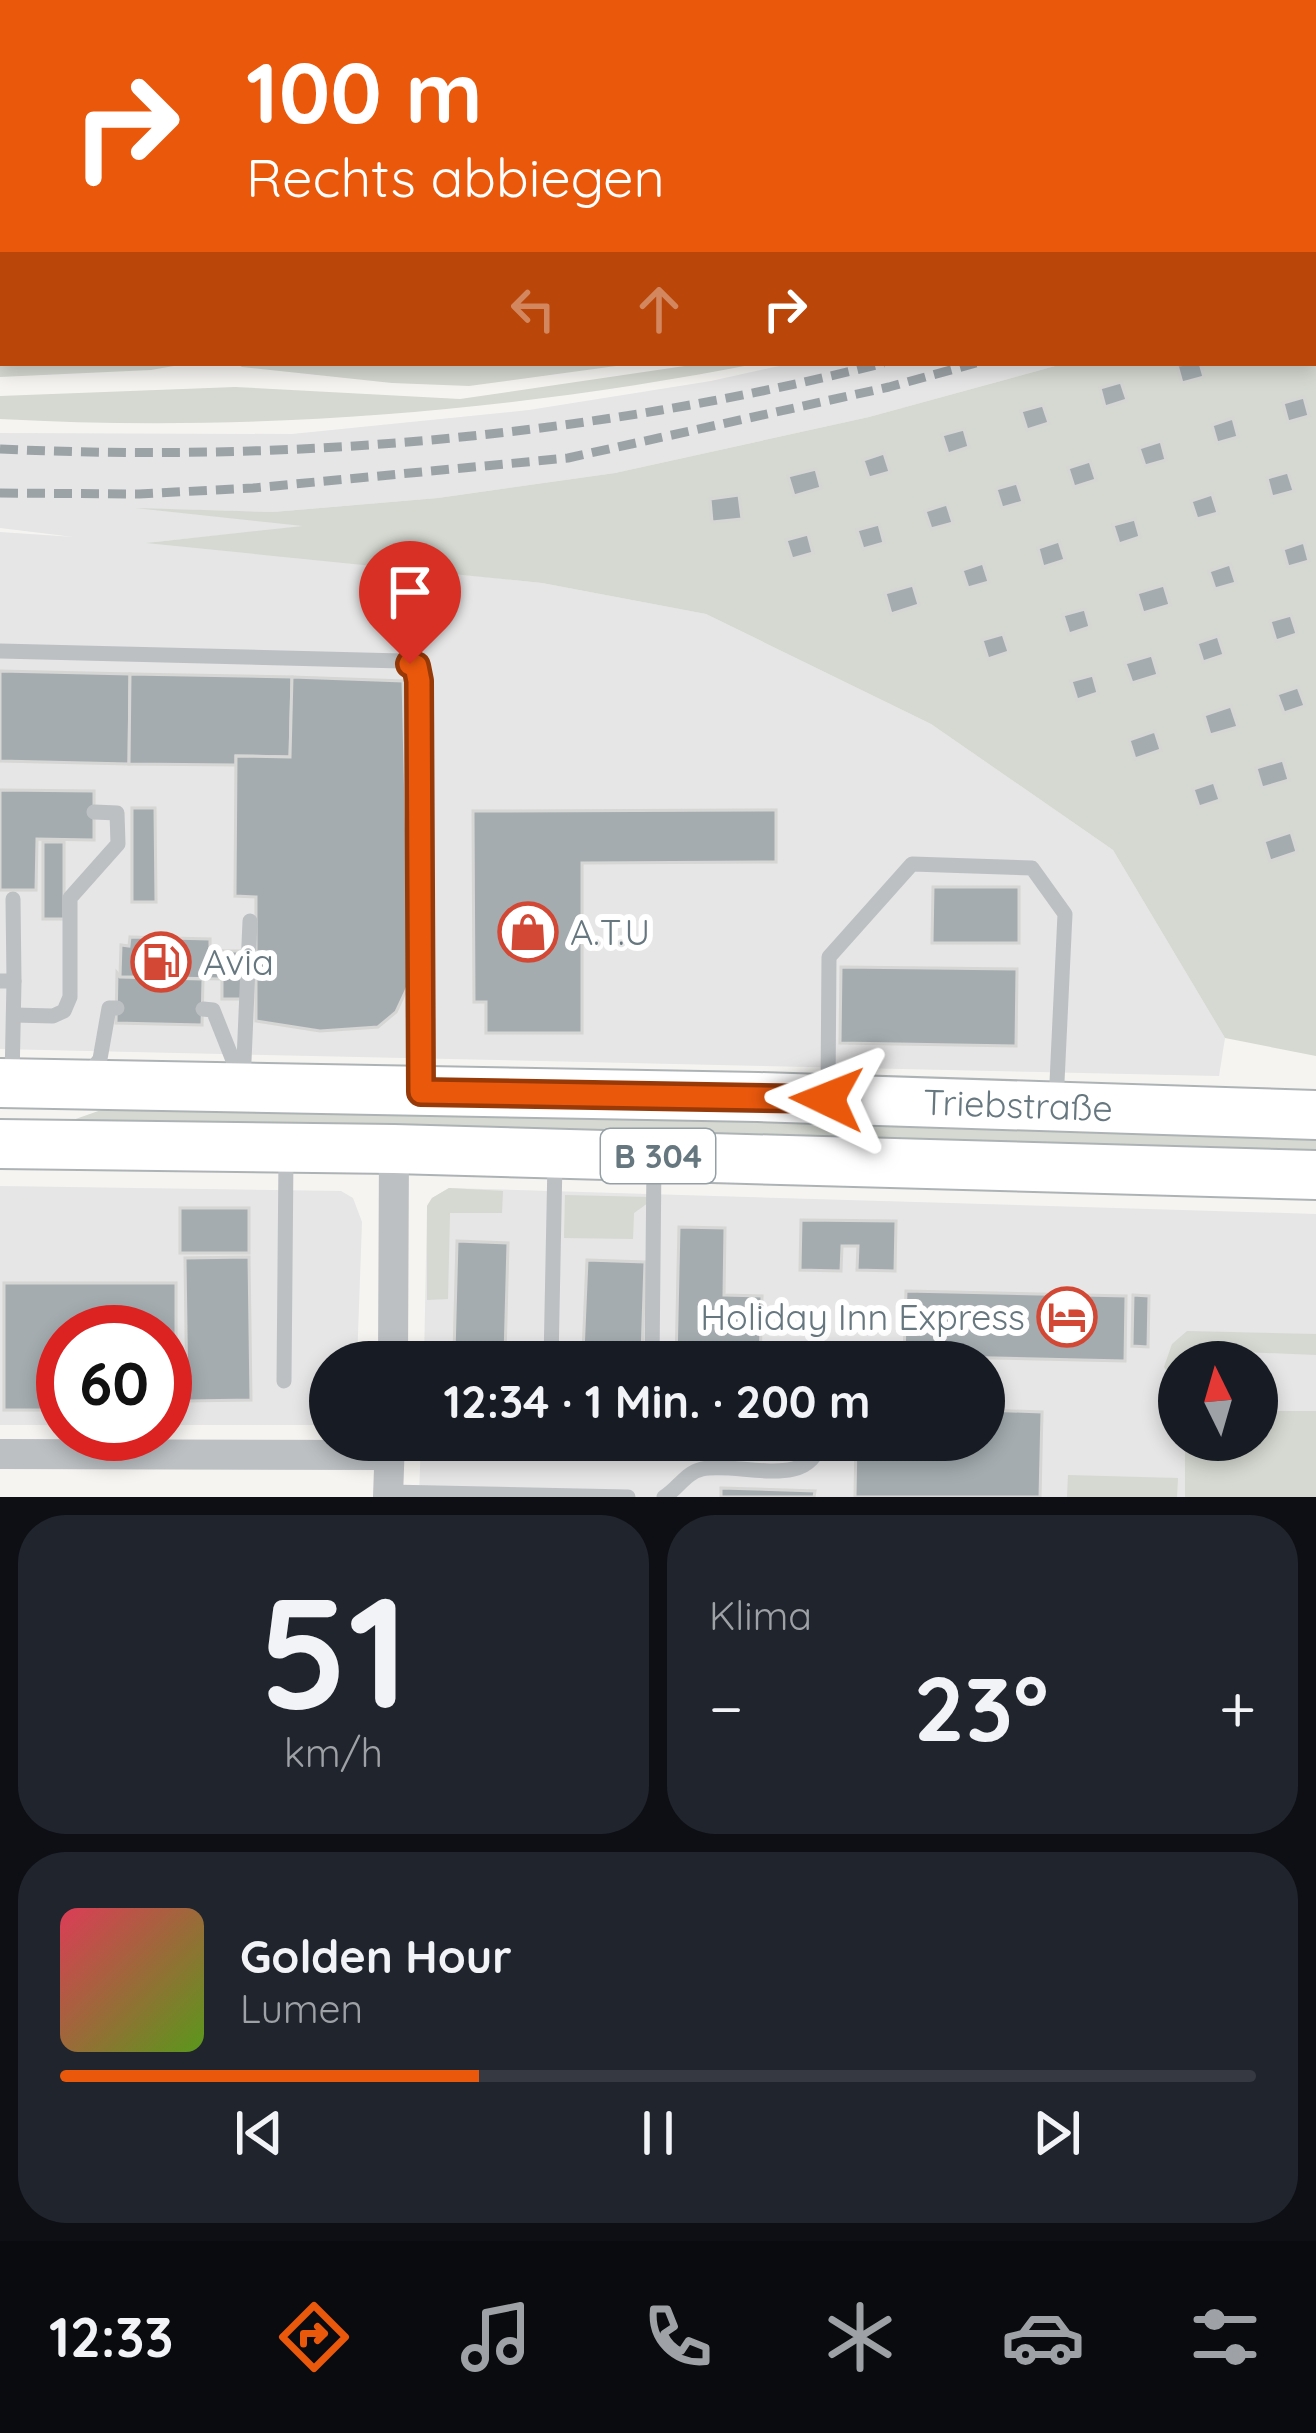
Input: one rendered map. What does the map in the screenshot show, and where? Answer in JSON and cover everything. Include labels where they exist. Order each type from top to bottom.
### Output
[{"type":"main road","name":"Triebstraße","points":[[6,1083],[827,1099],[1316,1115]]},
{"type":"main road","name":"Triebstraße","points":[[0,1144],[394,1149],[1316,1175]]},
{"type":"street","points":[[393,1341],[394,1149]]},
{"type":"street","points":[[0,1454],[309,1449]]},
{"type":"street","points":[[388,1495],[389,1461]]},
{"type":"lane","points":[[0,651],[332,658],[416,666],[421,1092]]},
{"type":"lane","points":[[14,1015],[53,1016],[64,1011],[70,998],[70,898],[118,844],[117,813],[94,812]]},
{"type":"lane","points":[[827,1099],[830,957],[912,864],[1032,868],[1065,914],[1056,1106]]},
{"type":"lane","points":[[6,1083],[14,1015],[7,981],[13,899]]},
{"type":"lane","points":[[243,1087],[248,1058],[250,921]]},
{"type":"lane","points":[[81,1084],[100,1059],[109,1008],[117,1008]]},
{"type":"lane","points":[[203,1009],[213,1010],[243,1087]]},
{"type":"lane","points":[[284,1381],[286,1147]]},
{"type":"lane","points":[[551,1341],[555,1153]]},
{"type":"lane","points":[[652,1341],[654,1156]]},
{"type":"lane","points":[[664,1497],[695,1471],[707,1468],[801,1468],[810,1461]]},
{"type":"lane","points":[[388,1495],[628,1497]]},
{"type":"shaded area","points":[[0,366],[174,366],[151,370],[0,377]]},
{"type":"shaded area","points":[[240,366],[616,366],[469,386]]},
{"type":"shaded area","points":[[685,366],[743,366],[572,394],[382,415],[190,423],[0,419],[0,396],[235,387],[460,399]]},
{"type":"shaded area","points":[[779,366],[1055,366],[869,417],[615,473],[438,498],[273,512],[160,509],[311,526],[155,542],[542,583],[706,614],[931,724],[1113,850],[1225,1038],[1219,1076],[0,1049],[0,532],[74,537],[0,528],[0,433],[292,434],[529,410]]},
{"type":"shaded area","points":[[1055,366],[1316,366],[1316,1056],[1225,1038],[1113,850],[931,724],[706,614],[542,583],[146,543],[303,526],[135,508],[273,512],[438,498],[615,473],[869,417]]},
{"type":"shaded area","points":[[104,1109],[738,1119],[1316,1136],[1316,1156],[53,1127]]},
{"type":"shaded area","points":[[0,1186],[341,1191],[353,1198],[362,1222],[358,1341],[309,1341],[309,1425],[192,1425],[192,1305],[36,1305],[36,1425],[0,1425]]},
{"type":"shaded area","points":[[449,1188],[1316,1214],[1316,1497],[419,1497],[420,1461],[1005,1461],[1005,1341],[424,1341],[427,1206]]},
{"type":"shaded area","points":[[449,1188],[503,1191],[502,1213],[450,1213],[448,1299],[427,1300],[427,1206]]},
{"type":"shaded area","points":[[565,1195],[648,1197],[648,1203],[634,1213],[633,1239],[564,1238]]},
{"type":"shaded area","points":[[1187,1331],[1316,1334],[1316,1355],[1278,1353],[1278,1341],[1175,1341]]},
{"type":"shaded area","points":[[1278,1411],[1316,1411],[1316,1497],[1185,1497],[1185,1461],[1278,1461]]},
{"type":"shaded area","points":[[1068,1475],[1178,1478],[1177,1497],[1067,1497]]},
{"type":"building","points":[[1177,366],[1201,366],[1204,377],[1182,383]]},
{"type":"building","points":[[1121,382],[1127,400],[1105,407],[1100,388]]},
{"type":"building","points":[[1304,397],[1309,416],[1288,422],[1283,403]]},
{"type":"building","points":[[1043,405],[1049,423],[1027,430],[1021,411]]},
{"type":"building","points":[[1233,418],[1238,437],[1217,443],[1212,425]]},
{"type":"building","points":[[964,429],[969,447],[948,454],[942,435]]},
{"type":"building","points":[[1161,441],[1166,460],[1145,466],[1139,448]]},
{"type":"building","points":[[884,453],[890,472],[869,478],[863,460]]},
{"type":"building","points":[[1090,461],[1096,480],[1074,487],[1068,468]]},
{"type":"building","points":[[816,469],[821,488],[794,496],[788,476]]},
{"type":"building","points":[[1288,472],[1294,491],[1272,497],[1267,478]]},
{"type":"building","points":[[1017,483],[1023,502],[1002,508],[996,489]]},
{"type":"building","points":[[1212,494],[1218,513],[1197,519],[1191,501]]},
{"type":"building","points":[[739,495],[742,519],[712,522],[710,499]]},
{"type":"building","points":[[947,504],[953,523],[931,529],[925,511]]},
{"type":"building","points":[[1135,519],[1140,537],[1119,544],[1113,525]]},
{"type":"building","points":[[879,524],[884,543],[863,549],[857,530]]},
{"type":"building","points":[[808,534],[813,553],[792,559],[786,540]]},
{"type":"building","points":[[1059,541],[1065,560],[1043,567],[1038,548]]},
{"type":"building","points":[[1304,542],[1309,561],[1288,567],[1283,549]]},
{"type":"building","points":[[983,563],[989,582],[968,588],[962,570]]},
{"type":"building","points":[[1230,564],[1236,583],[1215,589],[1209,571]]},
{"type":"building","points":[[913,585],[919,605],[891,614],[885,593]]},
{"type":"building","points":[[1164,585],[1170,605],[1143,613],[1137,593]]},
{"type":"building","points":[[1085,609],[1090,627],[1069,634],[1063,615]]},
{"type":"building","points":[[1291,615],[1297,634],[1276,641],[1270,621]]},
{"type":"building","points":[[1003,634],[1009,652],[988,659],[982,640]]},
{"type":"building","points":[[1218,636],[1224,655],[1203,662],[1197,643]]},
{"type":"building","points":[[1152,655],[1158,675],[1132,683],[1125,663]]},
{"type":"building","points":[[0,671],[130,674],[129,764],[0,761]]},
{"type":"building","points":[[130,674],[292,677],[290,757],[236,756],[236,765],[129,764]]},
{"type":"building","points":[[1093,675],[1098,693],[1077,700],[1071,681]]},
{"type":"building","points":[[292,677],[403,681],[410,982],[396,1012],[378,1027],[320,1031],[256,1021],[256,897],[235,896],[236,756],[290,757]]},
{"type":"building","points":[[1298,687],[1305,706],[1284,713],[1277,694]]},
{"type":"building","points":[[1231,706],[1238,727],[1210,735],[1204,715]]},
{"type":"building","points":[[1155,731],[1161,750],[1135,759],[1129,740]]},
{"type":"building","points":[[1283,760],[1289,780],[1262,788],[1256,768]]},
{"type":"building","points":[[1214,782],[1220,800],[1199,807],[1193,789]]},
{"type":"building","points":[[0,790],[94,791],[94,840],[37,839],[36,890],[0,890]]},
{"type":"building","points":[[132,808],[155,808],[156,902],[132,902]]},
{"type":"building","name":"A.T.U","points":[[776,810],[776,862],[582,863],[582,1033],[486,1033],[486,1002],[474,1002],[473,811]]},
{"type":"building","points":[[1291,832],[1297,852],[1270,861],[1264,841]]},
{"type":"building","points":[[43,842],[64,842],[64,919],[43,919]]},
{"type":"building","points":[[933,887],[1019,887],[1019,943],[932,943]]},
{"type":"building","points":[[130,937],[210,939],[210,950],[222,951],[222,979],[120,977],[121,945],[129,946]]},
{"type":"building","points":[[222,951],[243,951],[243,999],[222,999]]},
{"type":"building","points":[[841,967],[1017,969],[1016,1046],[840,1043]]},
{"type":"building","points":[[117,973],[120,977],[203,979],[202,1025],[116,1023]]},
{"type":"building","points":[[180,1208],[249,1208],[249,1253],[180,1253]]},
{"type":"building","points":[[801,1220],[896,1221],[895,1271],[857,1270],[858,1246],[842,1246],[841,1271],[800,1270]]},
{"type":"building","points":[[679,1227],[725,1228],[724,1295],[762,1296],[761,1341],[676,1341]]},
{"type":"building","points":[[457,1241],[508,1243],[505,1341],[454,1341]]},
{"type":"building","points":[[249,1257],[251,1400],[192,1401],[192,1305],[186,1305],[185,1258]]},
{"type":"building","points":[[587,1260],[645,1262],[642,1341],[584,1341]]},
{"type":"building","points":[[4,1283],[176,1283],[176,1305],[36,1305],[36,1410],[4,1410]]},
{"type":"building","points":[[906,1291],[1126,1296],[1125,1361],[1005,1358],[1005,1341],[904,1341]]},
{"type":"building","points":[[1133,1295],[1149,1296],[1148,1347],[1132,1346]]},
{"type":"building","points":[[1005,1411],[1042,1412],[1040,1497],[855,1497],[856,1461],[1005,1461]]},
{"type":"building","points":[[721,1488],[815,1491],[814,1497],[721,1497]]},
{"type":"railway","points":[[0,449],[223,452],[445,439],[666,409],[871,366]]},
{"type":"railway","points":[[0,493],[139,494],[253,488],[568,458],[965,366]]},
{"type":"place","name":"A.T.U","points":[[528,932]]},
{"type":"place","name":"Avia","points":[[161,962]]},
{"type":"place","name":"Holiday Inn Express","points":[[1067,1317]]},
{"type":"route","points":[[410,664],[416,666],[419,681],[421,1092],[827,1099]]}]
